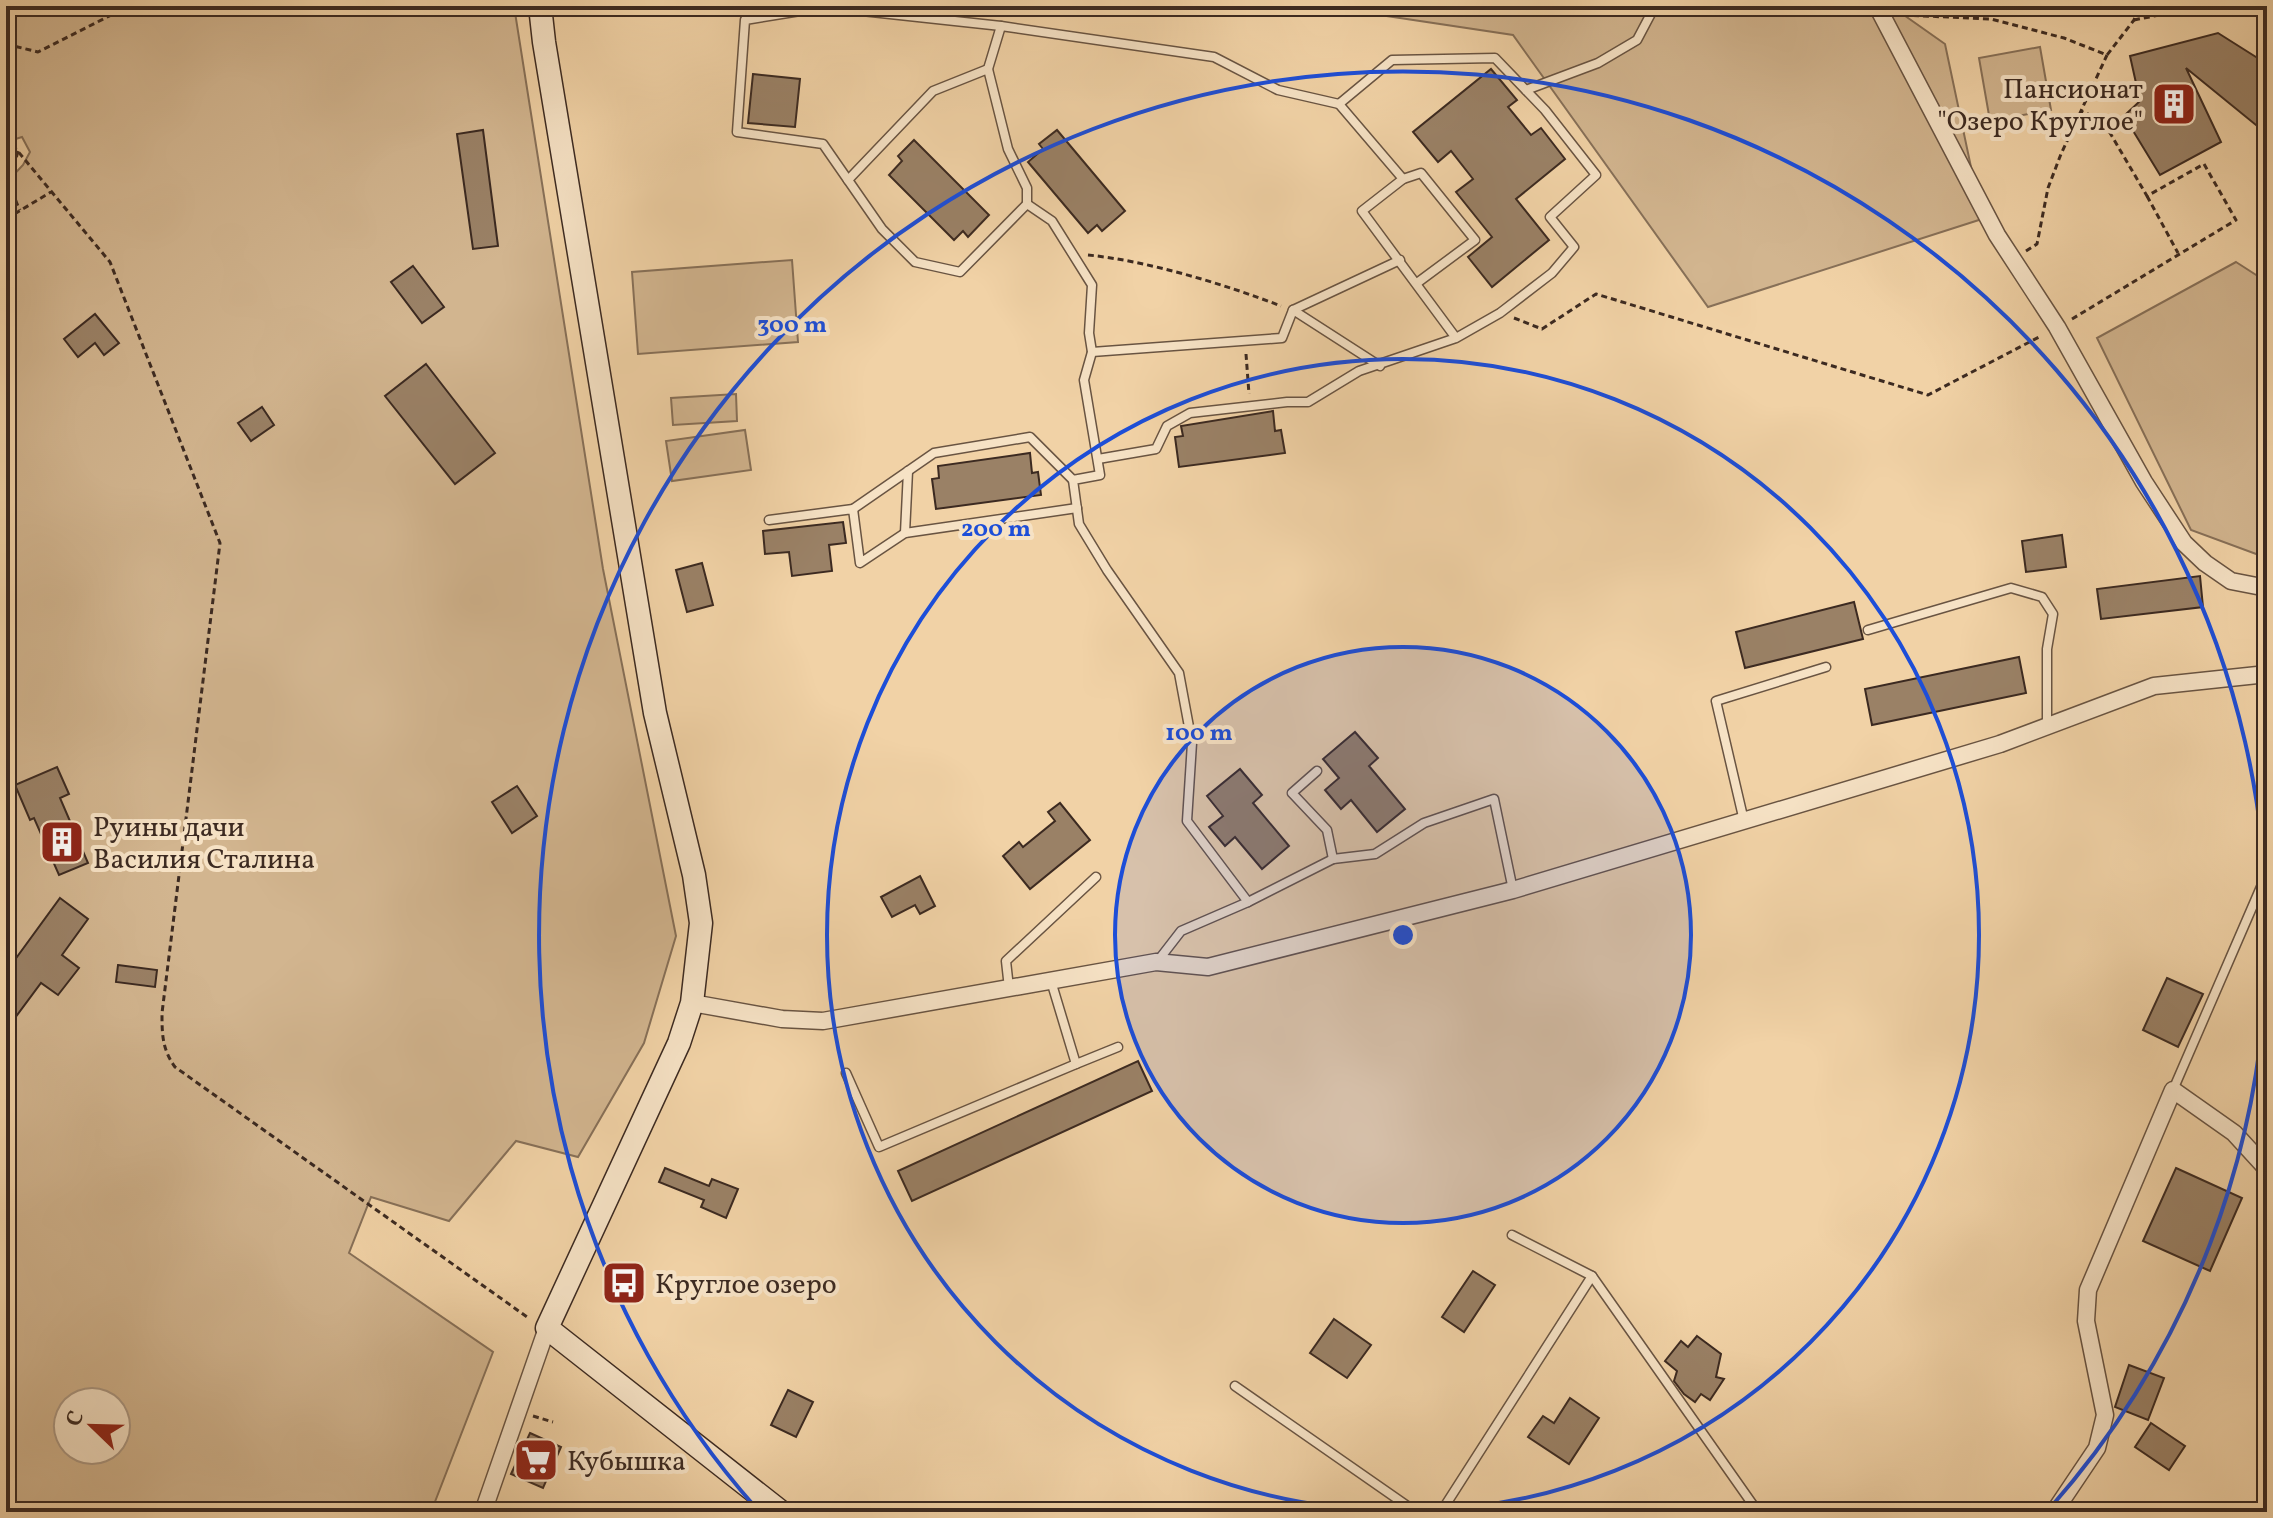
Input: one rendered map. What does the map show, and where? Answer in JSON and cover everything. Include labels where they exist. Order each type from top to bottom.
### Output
[{"type":"main road","points":[[540,6],[655,713],[694,875],[701,923],[692,1003],[673,1056],[547,1328],[781,1512]]},
{"type":"street","points":[[1879,10],[1997,235],[2057,327],[2144,482],[2184,543],[2231,581],[2267,588]]},
{"type":"street","points":[[692,1003],[782,1019],[823,1021],[1156,962],[1208,967],[1513,890],[2000,744],[2154,686],[2267,674]]},
{"type":"street","points":[[2054,1512],[2097,1448],[2105,1415],[2086,1321],[2088,1290],[2173,1090],[2234,1133],[2267,1169]]},
{"type":"street","points":[[483,1512],[547,1328]]},
{"type":"lane","points":[[1526,90],[1598,63],[1637,40],[1655,6]]},
{"type":"lane","points":[[1001,26],[988,69],[1008,149],[1027,188],[1027,204],[960,272],[915,262],[882,229],[823,144],[737,132],[745,20],[825,7],[1001,26],[1214,57],[1278,90],[1339,104],[1403,179]]},
{"type":"lane","points":[[1098,459],[1156,449],[1167,426],[1190,413],[1308,402],[1359,371],[1456,338],[1500,313],[1552,273],[1574,247],[1550,217],[1596,175],[1545,110],[1495,58],[1392,60],[1339,104]]},
{"type":"lane","points":[[848,180],[933,91],[988,69]]},
{"type":"lane","points":[[1417,283],[1475,240],[1421,173],[1403,179],[1362,211],[1456,338]]},
{"type":"lane","points":[[1027,204],[1052,221],[1092,285],[1089,333],[1092,352],[1084,380],[1100,475],[1073,480]]},
{"type":"lane","points":[[1092,352],[1282,338],[1293,310],[1400,260]]},
{"type":"lane","points":[[1293,310],[1380,366]]},
{"type":"lane","points":[[769,520],[853,509],[934,453],[1030,437],[1073,480],[1079,524],[1179,673],[1192,743],[1187,821],[1248,902]]},
{"type":"lane","points":[[905,533],[908,471]]},
{"type":"lane","points":[[853,509],[860,563],[905,533],[1077,508]]},
{"type":"lane","points":[[1868,630],[2011,588],[2042,597],[2053,614],[2047,649],[2047,725]]},
{"type":"lane","points":[[1744,821],[1716,701],[1826,667]]},
{"type":"lane","points":[[1317,771],[1292,793],[1327,830],[1333,859]]},
{"type":"lane","points":[[1156,962],[1181,931],[1248,902],[1333,859],[1375,854],[1424,823],[1494,799],[1513,890]]},
{"type":"lane","points":[[2173,1090],[2267,873]]},
{"type":"lane","points":[[1009,988],[1006,961],[1096,877]]},
{"type":"lane","points":[[2256,897],[2267,902]]},
{"type":"lane","points":[[1051,981],[1076,1064]]},
{"type":"lane","points":[[846,1073],[879,1147],[1118,1047]]},
{"type":"lane","points":[[1512,1235],[1592,1276],[1758,1512]]},
{"type":"lane","points":[[1441,1512],[1592,1276]]},
{"type":"lane","points":[[1235,1386],[1416,1512]]},
{"type":"lane","points":[[6,1504],[19,1512]]},
{"type":"path","points":[[6,44],[38,52],[129,6]]},
{"type":"path","points":[[2012,259],[2037,244],[2048,188],[2081,111],[2107,55],[2134,20],[2139,6]]},
{"type":"path","points":[[2134,20],[2205,6]]},
{"type":"path","points":[[2258,6],[2267,13]]},
{"type":"path","points":[[1879,10],[1991,19],[2064,38],[2107,55]]},
{"type":"path","points":[[2081,111],[2103,121],[2179,254]]},
{"type":"path","points":[[6,137],[110,262],[220,543],[162,1013],[162,1039],[166,1055],[175,1067],[515,1311],[547,1328]]},
{"type":"path","points":[[18,151],[11,174],[14,199],[20,210]]},
{"type":"path","points":[[1500,313],[1542,329],[1596,294],[1928,395],[2057,327],[2236,220],[2204,164],[2147,196]]},
{"type":"path","points":[[6,219],[51,191]]},
{"type":"path","points":[[1072,253],[1111,257],[1154,268],[1241,291],[1293,310]]},
{"type":"path","points":[[1245,341],[1250,406]]},
{"type":"shaded area","points":[[6,6],[514,6],[603,569],[676,936],[644,1043],[578,1157],[516,1141],[449,1221],[371,1197],[349,1253],[493,1352],[431,1512],[6,1512],[6,183],[23,165],[30,152],[22,137],[6,142]]},
{"type":"shaded area","points":[[1320,6],[1891,6],[1945,44],[1982,219],[1708,307],[1513,35]]},
{"type":"shaded area","points":[[2040,47],[2051,110],[1990,121],[1979,58]]},
{"type":"shaded area","points":[[792,260],[798,342],[638,354],[632,272]]},
{"type":"shaded area","points":[[2236,262],[2267,282],[2267,558],[2191,530],[2097,338]]},
{"type":"shaded area","points":[[736,394],[737,421],[673,425],[671,398]]},
{"type":"shaded area","points":[[745,430],[751,470],[672,481],[666,441]]},
{"type":"building","name":"Пансионат \"Озеро Круглое\"","points":[[2218,33],[2267,64],[2267,134],[2186,68],[2221,142],[2160,175],[2124,116],[2140,101],[2130,56]]},
{"type":"building","points":[[1491,69],[1517,100],[1508,107],[1531,135],[1541,128],[1565,159],[1516,199],[1549,240],[1492,287],[1468,257],[1492,237],[1456,192],[1473,179],[1451,151],[1438,162],[1413,132]]},
{"type":"building","points":[[753,74],[800,79],[795,127],[748,123]]},
{"type":"building","points":[[483,130],[498,246],[473,249],[457,134]]},
{"type":"building","points":[[1057,130],[1125,211],[1102,231],[1097,225],[1088,233],[1028,162],[1043,149],[1039,144]]},
{"type":"building","points":[[914,140],[989,215],[968,237],[963,231],[954,240],[889,175],[902,161],[898,156]]},
{"type":"building","points":[[413,266],[444,307],[422,323],[391,282]]},
{"type":"building","points":[[95,314],[119,343],[104,355],[95,343],[78,357],[64,339]]},
{"type":"building","points":[[426,364],[495,453],[455,484],[385,396]]},
{"type":"building","points":[[262,407],[274,425],[251,441],[238,423]]},
{"type":"building","points":[[1273,411],[1275,431],[1281,430],[1285,453],[1179,467],[1175,437],[1183,436],[1181,426]]},
{"type":"building","points":[[1030,453],[1032,473],[1038,472],[1041,495],[936,509],[932,479],[939,478],[938,466]]},
{"type":"building","points":[[843,522],[846,543],[829,545],[832,571],[792,576],[789,552],[765,554],[763,531]]},
{"type":"building","points":[[2062,535],[2066,567],[2026,572],[2022,541]]},
{"type":"building","points":[[702,563],[713,605],[687,612],[676,570]]},
{"type":"building","points":[[2200,576],[2203,607],[2101,619],[2097,589]]},
{"type":"building","points":[[1854,602],[1863,639],[1745,668],[1736,632]]},
{"type":"building","points":[[2019,657],[2026,693],[1872,725],[1865,689]]},
{"type":"building","points":[[1355,732],[1378,758],[1369,766],[1405,809],[1377,832],[1351,800],[1341,809],[1325,790],[1339,778],[1323,759]]},
{"type":"building","name":"Руины дачи Василия Сталина","points":[[57,767],[69,794],[60,798],[88,863],[59,875],[34,818],[30,820],[15,785]]},
{"type":"building","points":[[1240,769],[1262,795],[1253,803],[1289,846],[1262,869],[1235,837],[1225,846],[1209,827],[1223,816],[1207,796]]},
{"type":"building","points":[[517,786],[537,816],[512,833],[492,802]]},
{"type":"building","points":[[1060,803],[1090,840],[1030,889],[1003,856],[1019,842],[1023,847],[1055,821],[1048,812]]},
{"type":"building","points":[[920,876],[935,906],[920,914],[915,905],[892,917],[881,897]]},
{"type":"building","points":[[60,898],[88,919],[62,955],[79,968],[58,995],[41,983],[6,1030],[6,972]]},
{"type":"building","points":[[118,965],[157,970],[155,987],[116,982]]},
{"type":"building","points":[[2167,978],[2203,994],[2178,1047],[2143,1030]]},
{"type":"building","points":[[1138,1061],[1152,1091],[912,1201],[898,1171]]},
{"type":"building","points":[[665,1168],[709,1186],[712,1179],[738,1189],[726,1218],[701,1207],[704,1200],[659,1182]]},
{"type":"building","points":[[2176,1168],[2242,1198],[2210,1271],[2143,1241]]},
{"type":"building","points":[[1473,1271],[1495,1285],[1464,1332],[1442,1317]]},
{"type":"building","points":[[1334,1319],[1371,1345],[1347,1378],[1310,1353]]},
{"type":"building","points":[[1697,1336],[1721,1354],[1716,1377],[1724,1379],[1710,1400],[1701,1394],[1695,1402],[1674,1381],[1677,1371],[1665,1361],[1681,1341],[1688,1347]]},
{"type":"building","points":[[2129,1365],[2164,1378],[2148,1420],[2115,1407]]},
{"type":"building","points":[[788,1390],[813,1402],[796,1437],[771,1425]]},
{"type":"building","points":[[1570,1398],[1599,1418],[1569,1464],[1528,1437],[1543,1416],[1554,1423]]},
{"type":"building","points":[[2151,1423],[2185,1446],[2169,1470],[2135,1447]]},
{"type":"building","name":"Кубышка","points":[[530,1433],[561,1447],[543,1488],[511,1474]]},
{"type":"place","name":"Пансионат \"Озеро Круглое\"","points":[[2174,104]]},
{"type":"place","name":"Руины дачи Василия Сталина","points":[[62,842]]},
{"type":"place","name":"Круглое озеро","points":[[624,1283]]},
{"type":"place","name":"Кубышка","points":[[536,1460]]}]
